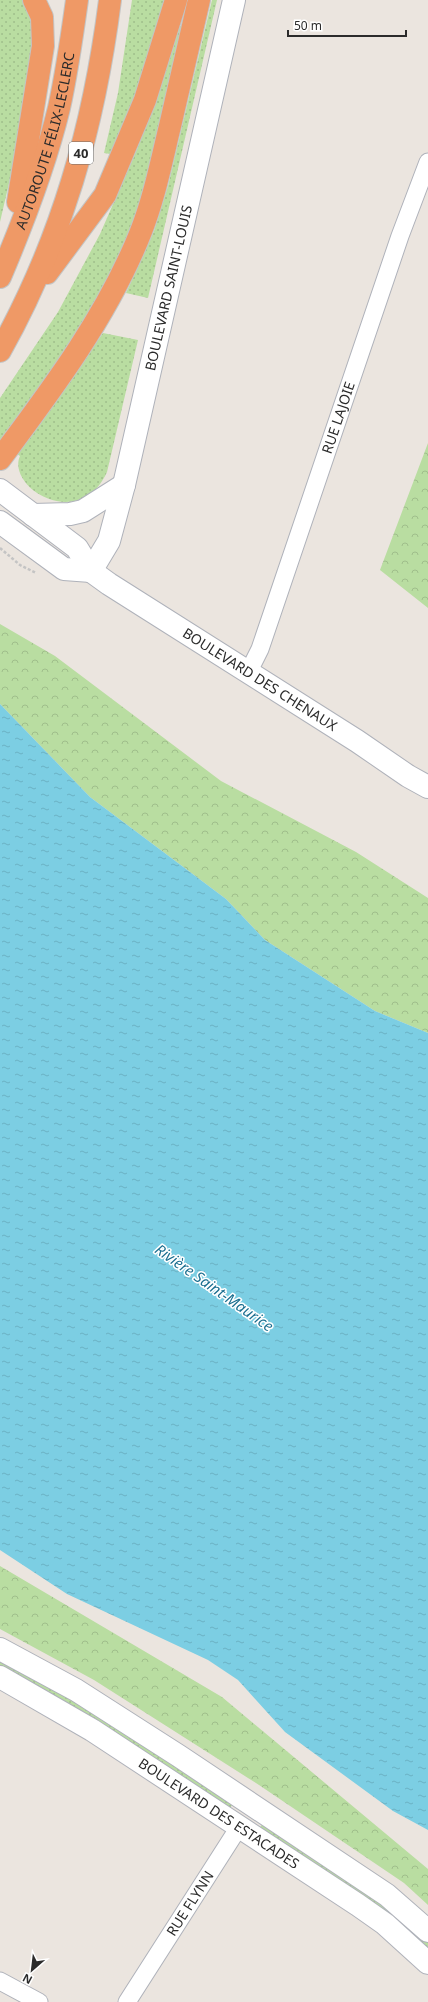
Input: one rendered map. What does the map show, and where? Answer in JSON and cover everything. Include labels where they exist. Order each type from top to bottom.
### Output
[{"type":"highway","points":[[9,254],[42,66],[43,26],[40,10],[34,0]]},
{"type":"highway","name":"AUTOROUTE FÉLIX-LECLERC","points":[[0,277],[33,190],[56,119],[66,72],[77,0]]},
{"type":"highway","name":"40","points":[[0,351],[27,300],[60,218],[84,143],[97,86],[110,0]]},
{"type":"highway","points":[[27,300],[105,195],[145,100],[176,0]]},
{"type":"highway","points":[[0,459],[62,373],[100,315],[122,274],[135,245],[155,188],[199,0]]},
{"type":"street","name":"BOULEVARD SAINT-LOUIS","points":[[92,571],[109,541],[124,485],[234,0]]},
{"type":"street","name":"RUE LAJOIE","points":[[248,673],[260,649],[400,236],[428,162]]},
{"type":"street","points":[[33,515],[70,514],[83,511],[124,485]]},
{"type":"street","name":"BOULEVARD DES CHENAUX","points":[[0,490],[77,548],[92,571],[248,673],[428,787]]},
{"type":"street","name":"BOULEVARD DES CHENAUX","points":[[0,522],[64,569],[92,571]]},
{"type":"street","name":"BOULEVARD DES ESTACADES","points":[[0,1649],[106,1709],[254,1806],[387,1895],[428,1930]]},
{"type":"street","name":"BOULEVARD DES ESTACADES","points":[[0,1677],[72,1717],[374,1916],[428,1963]]},
{"type":"street","name":"RUE FLYNN","points":[[127,2002],[254,1806]]},
{"type":"street","points":[[0,1981],[39,2002]]},
{"type":"green space","points":[[0,0],[24,0],[28,5],[35,32],[13,166],[0,222]]},
{"type":"green space","points":[[132,0],[166,0],[132,105],[114,151],[110,154],[104,153],[118,93]]},
{"type":"green space","points":[[212,0],[217,0],[148,298],[126,293],[154,231],[168,186]]},
{"type":"green space","points":[[178,26],[183,26],[155,156],[127,244],[86,321],[0,444],[0,398],[58,312],[100,234],[138,147],[170,58]]},
{"type":"green space","points":[[103,333],[138,340],[107,472],[95,490],[80,500],[63,502],[48,498],[34,491],[24,480],[19,468],[20,456],[17,454]]},
{"type":"green space","points":[[428,443],[428,608],[380,570]]},
{"type":"green space","points":[[0,624],[55,656],[221,781],[356,852],[428,898],[428,1033],[375,1011],[265,940],[226,899],[90,797],[0,704]]},
{"type":"green space","points":[[0,1566],[222,1697],[428,1869],[428,1905],[404,1883],[259,1785],[94,1680],[0,1629]]},
{"type":"green space","points":[[0,1657],[81,1702],[234,1802],[228,1811],[0,1669]]},
{"type":"green space","points":[[264,1822],[341,1873],[428,1940],[428,1955],[258,1830]]},
{"type":"water","name":"Rivière Saint-Maurice","points":[[0,704],[90,797],[226,899],[265,940],[375,1011],[428,1033],[428,1830],[393,1811],[285,1732],[238,1680],[208,1660],[67,1594],[0,1550]]}]
